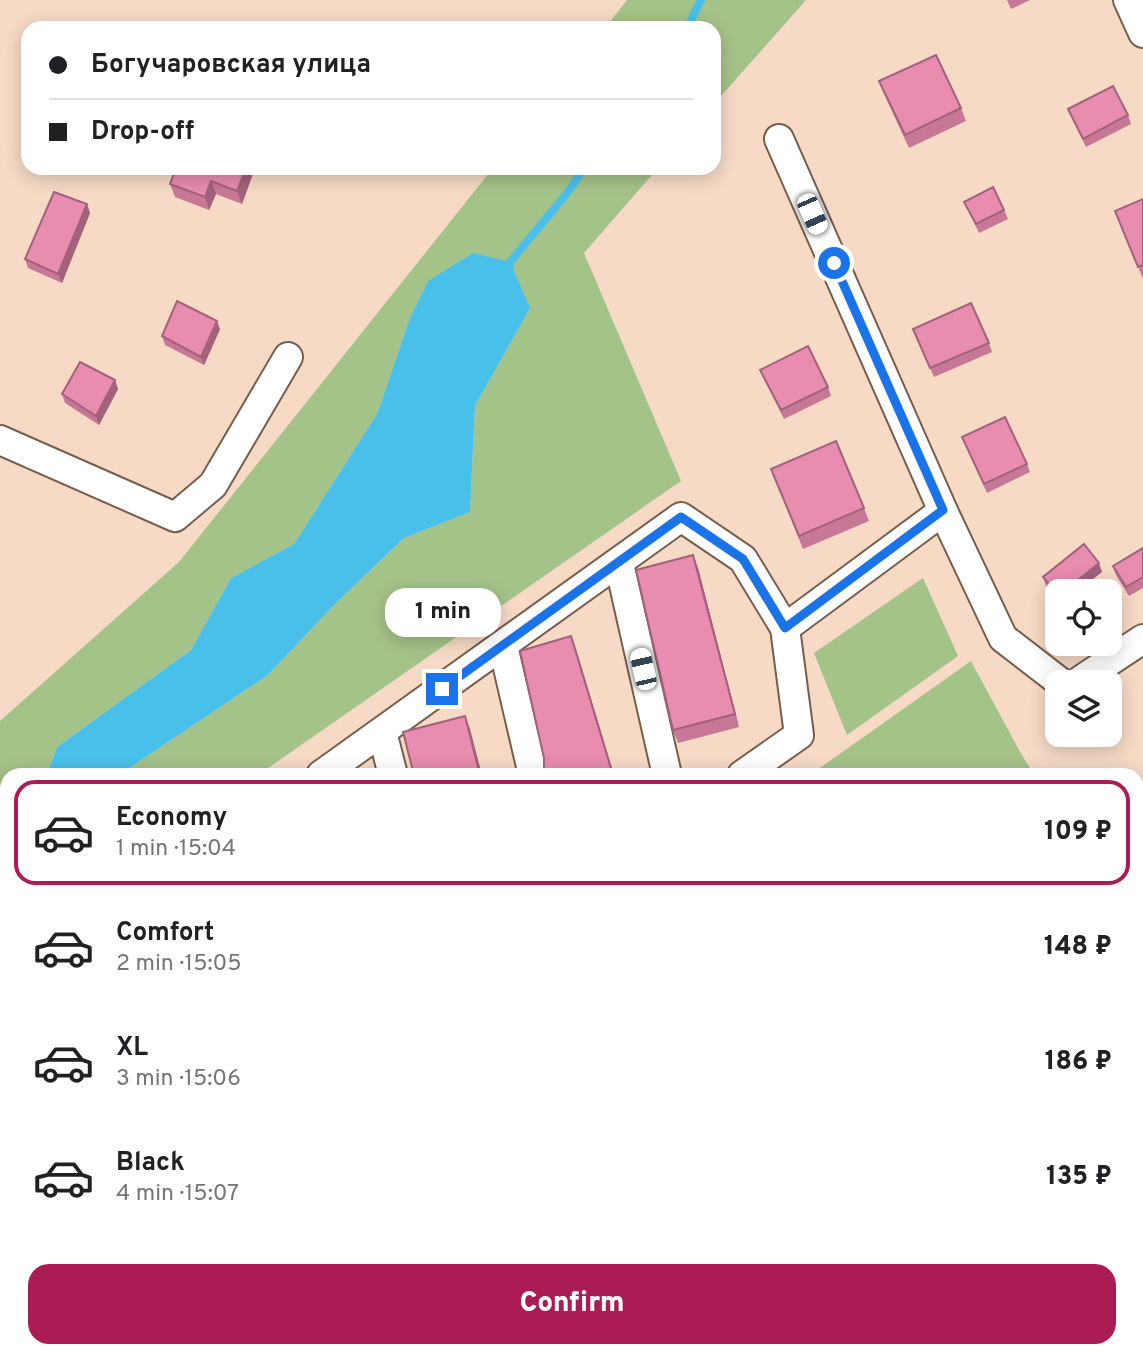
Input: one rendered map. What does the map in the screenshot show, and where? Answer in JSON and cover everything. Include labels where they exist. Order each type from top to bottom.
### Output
[{"type":"street","points":[[1128,0],[1143,33]]},
{"type":"street","points":[[779,139],[943,510],[1003,638],[1045,670]]},
{"type":"street","points":[[0,440],[175,517],[213,485],[288,357]]},
{"type":"street","points":[[785,628],[943,510]]},
{"type":"street","points":[[331,768],[681,517],[743,559],[785,628],[799,735],[752,768]]},
{"type":"street","points":[[619,563],[665,768]]},
{"type":"street","points":[[1096,670],[1143,639]]},
{"type":"street","points":[[503,646],[531,768]]},
{"type":"street","points":[[382,732],[391,768]]},
{"type":"green space","points":[[627,0],[806,0],[721,96],[721,21],[610,21]]},
{"type":"green space","points":[[487,175],[652,175],[584,253],[681,481],[268,768],[129,768],[268,675],[336,603],[404,538],[470,512],[475,406],[530,308],[428,281],[410,318],[377,414],[294,544],[231,578],[191,650],[57,747],[50,768],[0,768],[0,721],[179,562]]},
{"type":"green space","points":[[923,578],[958,656],[847,735],[814,653]]},
{"type":"green space","points":[[971,661],[1030,768],[820,768]]},
{"type":"water","points":[[473,253],[510,262],[530,308],[475,406],[470,512],[404,538],[336,603],[268,675],[129,768],[50,768],[57,747],[191,650],[231,578],[294,544],[377,414],[410,318],[428,281]]},
{"type":"building","points":[[936,55],[961,108],[905,135],[879,81]]},
{"type":"building","points":[[1113,86],[1128,115],[1083,139],[1068,109]]},
{"type":"building","points":[[173,175],[243,175],[237,191],[211,181],[205,197],[170,184]]},
{"type":"building","points":[[993,187],[1004,210],[976,224],[964,202]]},
{"type":"building","points":[[54,192],[87,204],[58,274],[25,259]]},
{"type":"building","points":[[1143,199],[1143,265],[1138,267],[1115,211]]},
{"type":"building","points":[[177,301],[217,321],[201,357],[162,336]]},
{"type":"building","points":[[971,303],[989,343],[930,368],[913,329]]},
{"type":"building","points":[[808,346],[828,387],[781,410],[760,370]]},
{"type":"building","points":[[80,362],[115,380],[96,416],[62,394]]},
{"type":"building","points":[[1005,417],[1027,464],[984,484],[962,437]]},
{"type":"building","points":[[836,441],[864,508],[799,536],[771,469]]},
{"type":"building","points":[[1084,544],[1099,563],[1079,579],[1045,579],[1043,577]]},
{"type":"building","points":[[1143,548],[1143,577],[1126,587],[1113,566]]},
{"type":"building","points":[[693,555],[735,714],[673,730],[636,570]]},
{"type":"building","points":[[571,636],[611,768],[544,768],[520,651]]},
{"type":"building","points":[[465,716],[478,768],[412,768],[403,732]]},
{"type":"waterway","points":[[690,21],[701,0]]},
{"type":"waterway","points":[[509,269],[510,262],[579,175]]},
{"type":"route","points":[[442,689],[681,517],[743,559],[785,628],[943,510],[834,263]]}]
